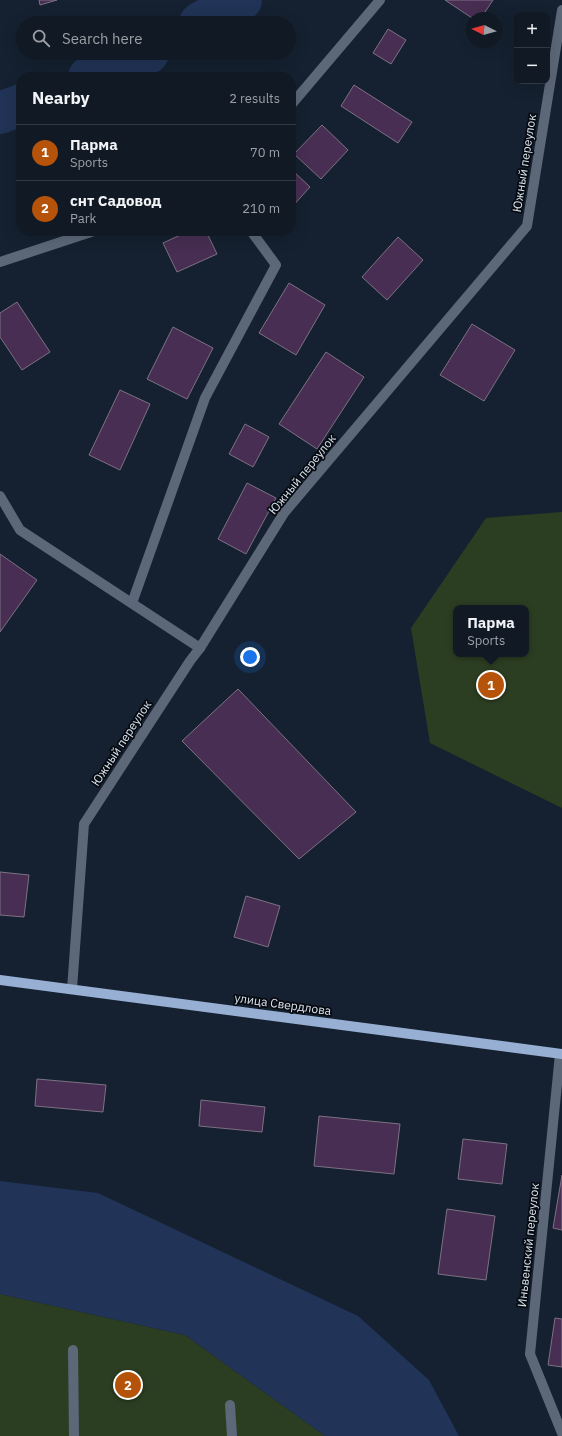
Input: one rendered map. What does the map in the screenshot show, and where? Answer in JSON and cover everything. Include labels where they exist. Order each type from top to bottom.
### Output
[{"type":"main road","name":"улица Свердлова","points":[[0,980],[561,1054]]},
{"type":"street","points":[[296,99],[380,0]]},
{"type":"street","name":"Южный переулок","points":[[72,989],[84,824],[200,648],[284,514],[526,226],[562,10]]},
{"type":"street","points":[[0,262],[79,236]]},
{"type":"street","points":[[132,603],[205,398],[276,265],[255,236]]},
{"type":"street","points":[[0,496],[20,530],[200,648]]},
{"type":"street","name":"Иньвенский переулок","points":[[561,1054],[530,1354],[562,1433]]},
{"type":"street","points":[[73,1350],[74,1436]]},
{"type":"street","points":[[230,1405],[232,1436]]},
{"type":"green space","points":[[562,512],[562,808],[430,743],[411,628],[486,518]]},
{"type":"green space","points":[[0,1294],[185,1335],[325,1436],[0,1436]]},
{"type":"water","points":[[0,1181],[98,1193],[358,1316],[429,1380],[459,1436],[325,1436],[185,1335],[0,1294]]},
{"type":"building","points":[[39,0],[57,0],[40,5]]},
{"type":"building","points":[[445,0],[493,0],[485,12],[466,12],[466,14]]},
{"type":"building","points":[[388,29],[406,40],[391,64],[373,53]]},
{"type":"building","points":[[354,85],[412,122],[398,143],[341,106]]},
{"type":"building","points":[[322,125],[348,150],[321,179],[296,156],[296,152]]},
{"type":"building","points":[[296,174],[310,187],[296,202]]},
{"type":"building","points":[[178,236],[208,236],[217,254],[177,272],[163,243]]},
{"type":"building","points":[[398,237],[423,260],[387,300],[362,277]]},
{"type":"building","points":[[289,283],[325,305],[296,355],[259,333]]},
{"type":"building","points":[[17,302],[50,352],[22,370],[0,337],[0,313]]},
{"type":"building","points":[[472,324],[515,350],[484,401],[440,375]]},
{"type":"building","points":[[173,327],[213,348],[187,399],[147,379]]},
{"type":"building","points":[[326,352],[364,377],[317,449],[279,424]]},
{"type":"building","points":[[120,390],[150,404],[120,470],[89,455]]},
{"type":"building","points":[[245,424],[269,437],[253,467],[229,454]]},
{"type":"building","points":[[247,483],[276,498],[246,554],[218,539]]},
{"type":"building","points":[[0,554],[37,580],[0,632]]},
{"type":"building","points":[[238,689],[356,812],[299,859],[182,741]]},
{"type":"building","points":[[0,872],[29,875],[24,917],[0,915]]},
{"type":"building","points":[[246,896],[280,906],[268,947],[234,937]]},
{"type":"building","points":[[37,1079],[106,1085],[103,1112],[35,1106]]},
{"type":"building","points":[[201,1100],[265,1107],[262,1132],[199,1126]]},
{"type":"building","points":[[319,1116],[400,1124],[394,1174],[314,1166]]},
{"type":"building","points":[[463,1139],[507,1144],[502,1184],[458,1179]]},
{"type":"building","points":[[562,1175],[562,1230],[553,1228]]},
{"type":"building","points":[[447,1209],[495,1216],[486,1280],[438,1274]]},
{"type":"building","points":[[555,1318],[562,1319],[562,1367],[548,1365]]},
{"type":"waterway","points":[[212,16],[241,0]]},
{"type":"waterway","points":[[101,72],[131,60]]},
{"type":"waterway","points":[[0,113],[16,107]]},
{"type":"place","name":"Парма","points":[[491,685]]},
{"type":"place","name":"снт Садовод","points":[[128,1385]]}]
